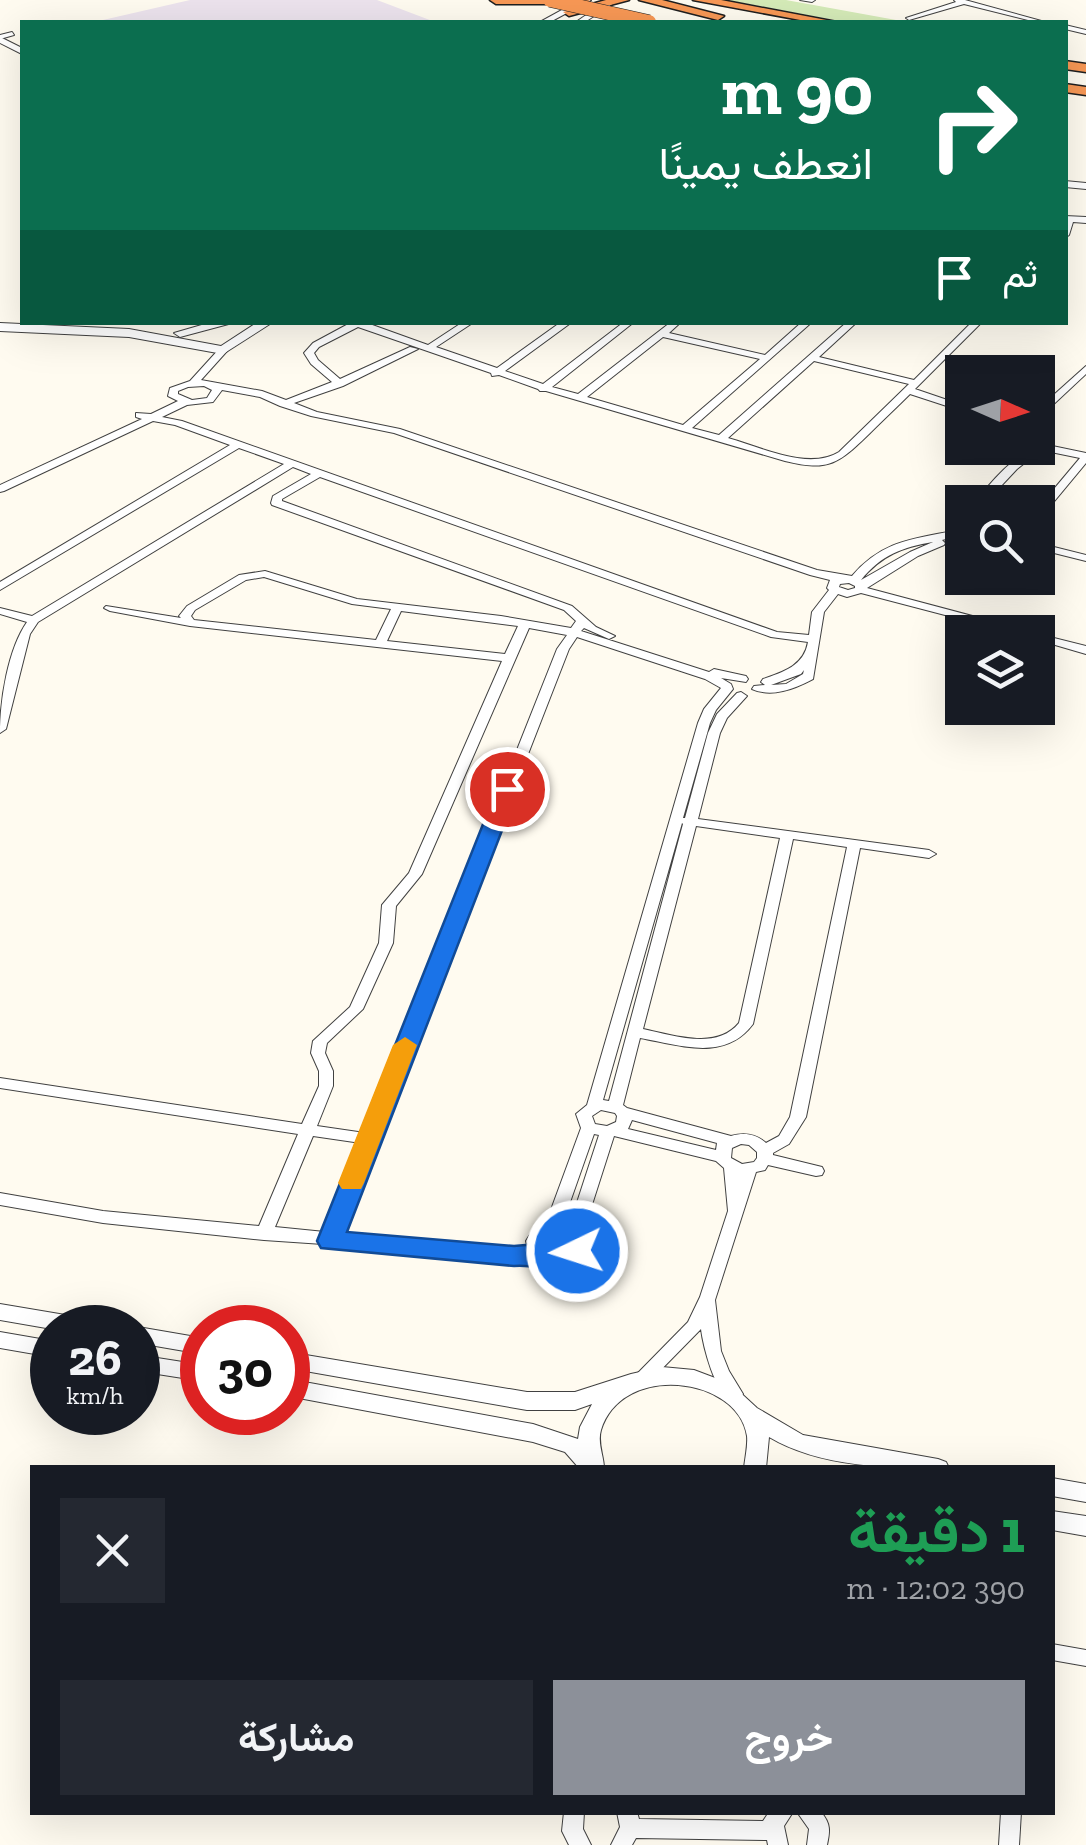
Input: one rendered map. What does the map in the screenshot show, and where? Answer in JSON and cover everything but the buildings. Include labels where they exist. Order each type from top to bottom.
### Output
[{"type":"highway","points":[[482,0],[514,14]]},
{"type":"highway","points":[[496,0],[615,0]]},
{"type":"highway","points":[[550,0],[640,20]]},
{"type":"highway","points":[[571,0],[656,20]]},
{"type":"highway","points":[[631,0],[725,20]]},
{"type":"highway","points":[[644,0],[726,20]]},
{"type":"highway","points":[[699,0],[820,20]]},
{"type":"highway","points":[[720,0],[742,6]]},
{"type":"highway","points":[[565,18],[589,1]]},
{"type":"street","points":[[583,20],[615,0]]},
{"type":"street","points":[[803,0],[812,0]]},
{"type":"street","points":[[910,18],[960,1],[1033,20]]},
{"type":"street","points":[[0,28],[17,36]]},
{"type":"street","points":[[0,38],[17,36]]},
{"type":"street","points":[[1068,219],[1086,220]]},
{"type":"street","points":[[110,325],[180,333],[220,345]]},
{"type":"street","points":[[180,333],[216,325]]},
{"type":"street","points":[[158,408],[173,390],[193,382],[220,345],[243,325]]},
{"type":"street","points":[[0,327],[129,333],[220,345],[261,325]]},
{"type":"street","points":[[356,325],[422,349]]},
{"type":"street","points":[[340,384],[309,353],[316,345],[356,325],[541,391],[580,398],[800,462],[832,460],[975,325]]},
{"type":"street","points":[[281,405],[422,349],[465,325]]},
{"type":"street","points":[[489,373],[564,325]]},
{"type":"street","points":[[541,391],[626,325]]},
{"type":"street","points":[[580,398],[673,325]]},
{"type":"street","points":[[686,428],[805,325]]},
{"type":"street","points":[[721,439],[850,325]]},
{"type":"street","points":[[662,334],[767,358]]},
{"type":"street","points":[[813,358],[912,386],[945,401]]},
{"type":"street","points":[[1055,400],[1083,376]]},
{"type":"street","points":[[193,382],[215,392],[281,405],[424,443],[848,586],[956,615]]},
{"type":"street","points":[[173,390],[173,396],[185,402]]},
{"type":"street","points":[[0,489],[158,408],[215,392]]},
{"type":"street","points":[[158,408],[178,423]]},
{"type":"street","points":[[143,416],[178,423],[316,475],[774,634],[813,644]]},
{"type":"street","points":[[0,587],[230,443]]},
{"type":"street","points":[[1055,450],[1086,457],[1055,494]]},
{"type":"street","points":[[0,729],[24,634],[34,620],[289,465]]},
{"type":"street","points":[[996,485],[1014,465]]},
{"type":"street","points":[[316,475],[277,498],[276,504],[568,608],[578,626],[710,676],[732,691],[753,694],[752,684]]},
{"type":"street","points":[[848,586],[886,549],[945,538]]},
{"type":"street","points":[[190,623],[185,618],[188,610],[243,576],[259,574],[342,600],[524,626],[578,626],[752,684],[789,686],[804,681],[812,667],[819,607],[848,586],[945,541]]},
{"type":"street","points":[[1055,548],[1086,556]]},
{"type":"street","points":[[110,608],[190,623],[509,658]]},
{"type":"street","points":[[380,644],[397,608]]},
{"type":"street","points":[[0,612],[34,620]]},
{"type":"street","points":[[264,1234],[326,1086],[326,1071],[318,1053],[320,1041],[356,1008],[386,943],[389,905],[414,874],[524,626]]},
{"type":"street","points":[[330,1241],[578,626]]},
{"type":"street","points":[[1055,642],[1086,650]]},
{"type":"street","points":[[537,1254],[534,1240],[552,1229],[589,1128],[584,1114],[594,1106],[684,821],[732,691]]},
{"type":"street","points":[[684,821],[929,854]]},
{"type":"street","points":[[0,1199],[104,1218],[330,1241],[514,1256],[537,1254],[555,1262],[570,1258],[578,1247],[574,1236],[596,1168],[611,1132],[623,1125],[619,1109],[684,821]]},
{"type":"street","points":[[636,1032],[712,1043],[740,1034],[746,1024],[787,835]]},
{"type":"street","points":[[589,1128],[733,1159],[765,1154],[784,1140],[798,1117],[854,844]]},
{"type":"street","points":[[0,1083],[368,1139]]},
{"type":"street","points":[[594,1106],[619,1109],[733,1159]]},
{"type":"street","points":[[593,1465],[588,1436],[594,1416],[606,1399],[632,1383],[694,1326],[708,1297],[735,1210],[733,1159],[746,1139],[765,1154],[816,1171]]},
{"type":"street","points":[[576,1164],[596,1168]]},
{"type":"street","points":[[552,1229],[574,1236]]},
{"type":"street","points":[[708,1297],[709,1348],[718,1371],[745,1408],[759,1438],[755,1465]]},
{"type":"street","points":[[0,1312],[30,1317]]},
{"type":"street","points":[[0,1340],[30,1345]]},
{"type":"street","points":[[310,1364],[527,1400],[575,1402],[659,1376],[696,1378],[713,1384],[779,1435],[798,1444],[920,1465]]},
{"type":"street","points":[[310,1391],[532,1433],[573,1446],[591,1465]]},
{"type":"street","points":[[1055,1488],[1086,1493]]},
{"type":"street","points":[[1055,1521],[1086,1526]]},
{"type":"street","points":[[1055,1653],[1086,1658]]},
{"type":"street","points":[[574,1815],[572,1831],[581,1845]]},
{"type":"street","points":[[811,1815],[820,1826],[817,1845]]},
{"type":"street","points":[[1009,1845],[1011,1815]]},
{"type":"street","points":[[625,1835],[778,1830]]},
{"type":"shaded area","points":[[190,0],[377,0],[430,20],[103,20]]},
{"type":"green space","points":[[727,0],[786,0],[896,20],[834,20]]},
{"type":"slow traffic","points":[[351,1183],[405,1045]]},
{"type":"route","points":[[507,789],[330,1241],[514,1256],[537,1254],[555,1262],[570,1258],[577,1251]]}]
